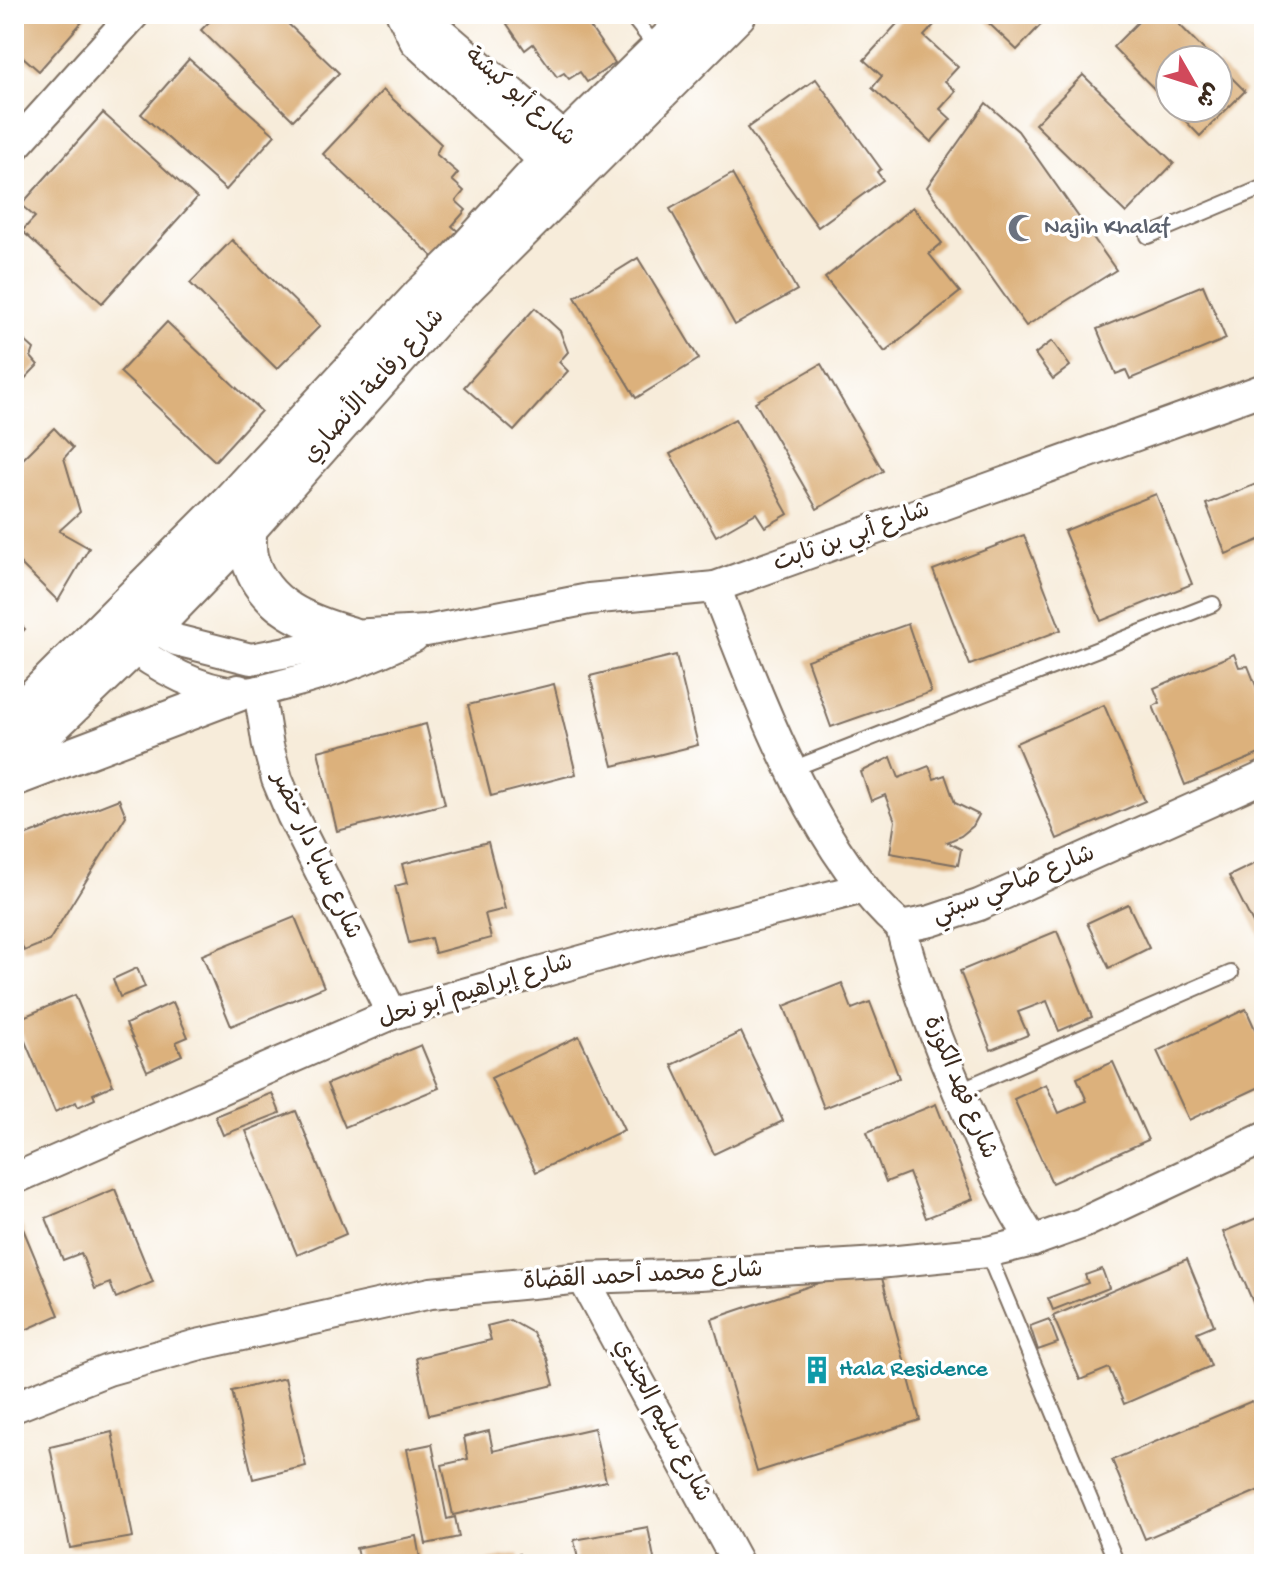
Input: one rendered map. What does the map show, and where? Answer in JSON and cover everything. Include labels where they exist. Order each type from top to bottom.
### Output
[{"type":"street","points":[[14,147],[134,14]]},
{"type":"street","name":"شارع أبو كبشة","points":[[403,14],[430,23],[569,162]]},
{"type":"street","name":"شارع رفاعة الأنصاري","points":[[14,717],[248,529],[569,162],[658,49],[694,14]]},
{"type":"street","name":"شارع رفاعة الأنصاري","points":[[14,762],[130,626],[229,502],[421,295],[738,14]]},
{"type":"street","name":"شارع أبي بن ثابت","points":[[130,626],[251,659],[318,646],[350,635],[426,631],[589,599],[715,587],[1264,389]]},
{"type":"street","points":[[248,529],[249,559],[272,597],[295,615],[350,635]]},
{"type":"street","name":"شارع ضاحي سبتي","points":[[715,587],[753,684],[820,823],[881,910],[901,927],[979,905],[1264,777]]},
{"type":"street","name":"شارع أبي بن ثابت","points":[[130,626],[192,680],[249,692],[320,676],[370,658],[426,631]]},
{"type":"street","points":[[14,778],[249,692]]},
{"type":"street","name":"شارع سابا دار خضر","points":[[249,692],[282,791],[308,851],[392,1014]]},
{"type":"street","name":"شارع إبراهيم أبو نحل","points":[[14,1179],[392,1014],[660,939],[864,888]]},
{"type":"street","name":"شارع فهد الكوزة","points":[[901,927],[930,1024],[958,1091],[1002,1189],[1033,1241]]},
{"type":"street","name":"شارع محمد أحمد القضاة","points":[[14,1407],[108,1370],[197,1345],[431,1293],[583,1278],[878,1263],[987,1252],[1033,1241],[1083,1223],[1264,1138]]},
{"type":"street","name":"شارع سليم الجندي","points":[[583,1278],[738,1564]]},
{"type":"lane","points":[[630,14],[658,49]]},
{"type":"lane","points":[[1148,236],[1264,187]]},
{"type":"lane","points":[[792,769],[1213,604]]},
{"type":"lane","points":[[958,1091],[1231,973]]},
{"type":"lane","points":[[987,1252],[1117,1564]]},
{"type":"building","points":[[14,14],[89,14],[39,71],[14,49]]},
{"type":"building","points":[[217,14],[251,14],[258,20],[278,14],[339,73],[293,120],[201,30]]},
{"type":"building","points":[[521,14],[581,14],[615,63],[587,82],[580,72],[569,79],[564,73],[557,77],[533,44],[525,50],[507,24]]},
{"type":"building","points":[[906,14],[922,14],[934,25],[924,36],[958,67],[945,81],[956,91],[940,109],[951,119],[931,142],[872,88],[882,76],[864,60]]},
{"type":"building","points":[[979,14],[1051,14],[1017,50]]},
{"type":"building","points":[[1146,14],[1169,14],[1198,44],[1154,44],[1154,89],[1113,47]]},
{"type":"building","points":[[189,59],[275,135],[226,190],[141,114]]},
{"type":"building","points":[[1083,75],[1174,163],[1126,213],[1035,124]]},
{"type":"building","points":[[816,79],[881,169],[877,172],[883,180],[818,227],[747,128]]},
{"type":"building","points":[[1234,80],[1245,91],[1234,102]]},
{"type":"building","points":[[383,90],[441,144],[436,154],[458,173],[452,180],[464,191],[456,201],[466,210],[452,226],[470,242],[446,269],[323,154]]},
{"type":"building","name":"Najih Khalaf","points":[[986,103],[1018,131],[1116,270],[1026,326],[927,187]]},
{"type":"building","points":[[103,113],[197,198],[102,303],[22,231],[35,217],[21,205]]},
{"type":"building","points":[[1188,124],[1212,124],[1200,136]]},
{"type":"building","points":[[732,174],[797,290],[735,325],[670,209]]},
{"type":"building","points":[[913,207],[942,243],[929,254],[960,292],[885,352],[825,278]]},
{"type":"building","points":[[232,240],[320,326],[277,369],[190,283]]},
{"type":"building","points":[[638,258],[699,359],[636,398],[575,297]]},
{"type":"building","points":[[1203,285],[1226,339],[1130,379],[1126,370],[1116,374],[1097,329]]},
{"type":"building","points":[[535,308],[560,331],[568,352],[559,362],[568,371],[514,431],[464,387]]},
{"type":"building","points":[[167,322],[261,411],[215,461],[120,372]]},
{"type":"building","points":[[14,331],[34,349],[31,357],[38,365],[14,390]]},
{"type":"building","points":[[1052,341],[1070,366],[1053,379],[1035,354]]},
{"type":"building","points":[[821,364],[883,471],[817,509],[755,402]]},
{"type":"building","points":[[735,419],[788,514],[765,527],[756,513],[716,536],[670,454]]},
{"type":"building","points":[[54,428],[73,448],[64,458],[80,512],[59,531],[89,548],[58,601],[14,557],[14,468]]},
{"type":"building","points":[[1264,481],[1264,538],[1226,554],[1206,504]]},
{"type":"building","points":[[1156,494],[1192,584],[1101,621],[1064,531]]},
{"type":"building","points":[[1024,535],[1061,630],[970,665],[933,570]]},
{"type":"building","points":[[14,618],[25,629],[14,641]]},
{"type":"building","points":[[908,624],[931,692],[831,727],[807,660]]},
{"type":"building","points":[[1234,654],[1239,667],[1248,666],[1264,706],[1264,752],[1185,785],[1153,706],[1160,703],[1154,688]]},
{"type":"building","points":[[676,655],[698,745],[613,766],[590,676]]},
{"type":"building","points":[[554,684],[576,774],[491,796],[468,705]]},
{"type":"building","points":[[1104,705],[1145,801],[1057,839],[1016,743]]},
{"type":"building","points":[[426,724],[445,804],[337,831],[318,751]]},
{"type":"building","points":[[891,757],[899,778],[929,766],[934,779],[945,775],[955,803],[979,815],[973,826],[947,842],[961,849],[958,865],[890,853],[895,821],[885,795],[871,801],[861,772]]},
{"type":"building","points":[[119,799],[126,816],[49,941],[24,951],[14,924],[14,840]]},
{"type":"building","points":[[488,842],[505,909],[485,914],[491,938],[435,953],[431,938],[409,943],[395,886],[407,883],[402,864]]},
{"type":"building","points":[[1264,859],[1264,945],[1229,876]]},
{"type":"building","points":[[1128,904],[1149,948],[1109,968],[1087,923]]},
{"type":"building","points":[[295,917],[324,987],[231,1026],[202,955]]},
{"type":"building","points":[[1057,931],[1092,1017],[1059,1031],[1047,1001],[1018,1012],[1028,1035],[991,1050],[960,971]]},
{"type":"building","points":[[137,968],[145,987],[120,997],[113,979]]},
{"type":"building","points":[[842,983],[852,1009],[870,1002],[899,1078],[824,1108],[784,1006]]},
{"type":"building","points":[[75,995],[113,1085],[93,1094],[95,1099],[78,1107],[76,1102],[55,1112],[16,1020]]},
{"type":"building","points":[[173,1002],[188,1037],[176,1042],[182,1055],[147,1071],[126,1024]]},
{"type":"building","points":[[1246,1009],[1264,1049],[1264,1085],[1189,1120],[1157,1051]]},
{"type":"building","points":[[741,1032],[783,1121],[714,1154],[672,1065]]},
{"type":"building","points":[[579,1036],[624,1130],[536,1172],[491,1078]]},
{"type":"building","points":[[421,1045],[439,1088],[345,1127],[327,1084]]},
{"type":"building","points":[[1113,1062],[1148,1140],[1052,1183],[1014,1099],[1046,1084],[1059,1113],[1087,1101],[1077,1078]]},
{"type":"building","points":[[272,1093],[280,1113],[223,1135],[215,1116]]},
{"type":"building","points":[[936,1104],[973,1199],[926,1218],[909,1173],[886,1182],[867,1132]]},
{"type":"building","points":[[296,1111],[346,1234],[297,1255],[246,1131]]},
{"type":"building","points":[[115,1189],[153,1282],[116,1298],[110,1283],[95,1289],[81,1253],[63,1260],[46,1218]]},
{"type":"building","points":[[1264,1215],[1264,1328],[1223,1232]]},
{"type":"building","points":[[21,1224],[59,1315],[14,1335],[14,1227]]},
{"type":"building","points":[[1187,1259],[1214,1325],[1197,1332],[1211,1366],[1124,1404],[1109,1368],[1080,1380],[1053,1316]]},
{"type":"building","name":"Hala Residence","points":[[878,1263],[920,1420],[757,1472],[712,1319]]},
{"type":"building","points":[[1102,1269],[1109,1288],[1053,1310],[1048,1298],[1088,1283],[1085,1275]]},
{"type":"building","points":[[1049,1319],[1058,1343],[1038,1350],[1030,1326]]},
{"type":"building","points":[[510,1320],[533,1333],[547,1358],[554,1385],[429,1415],[416,1358],[491,1340],[487,1326]]},
{"type":"building","points":[[285,1378],[306,1466],[253,1479],[232,1391]]},
{"type":"building","points":[[1252,1401],[1264,1431],[1264,1488],[1145,1539],[1112,1460]]},
{"type":"building","points":[[594,1428],[606,1481],[453,1515],[442,1465],[468,1459],[464,1437],[489,1431],[493,1451]]},
{"type":"building","points":[[112,1432],[133,1537],[70,1548],[50,1447]]},
{"type":"building","points":[[432,1444],[447,1519],[455,1517],[459,1537],[426,1544],[407,1449]]},
{"type":"building","points":[[648,1527],[655,1564],[573,1564],[573,1559],[578,1559],[574,1540]]},
{"type":"building","points":[[416,1536],[421,1564],[360,1564],[356,1548]]},
{"type":"building","points":[[519,1554],[521,1564],[475,1564],[475,1563]]},
{"type":"place","name":"Najih Khalaf","points":[[1022,228]]},
{"type":"place","name":"Hala Residence","points":[[817,1370]]}]
